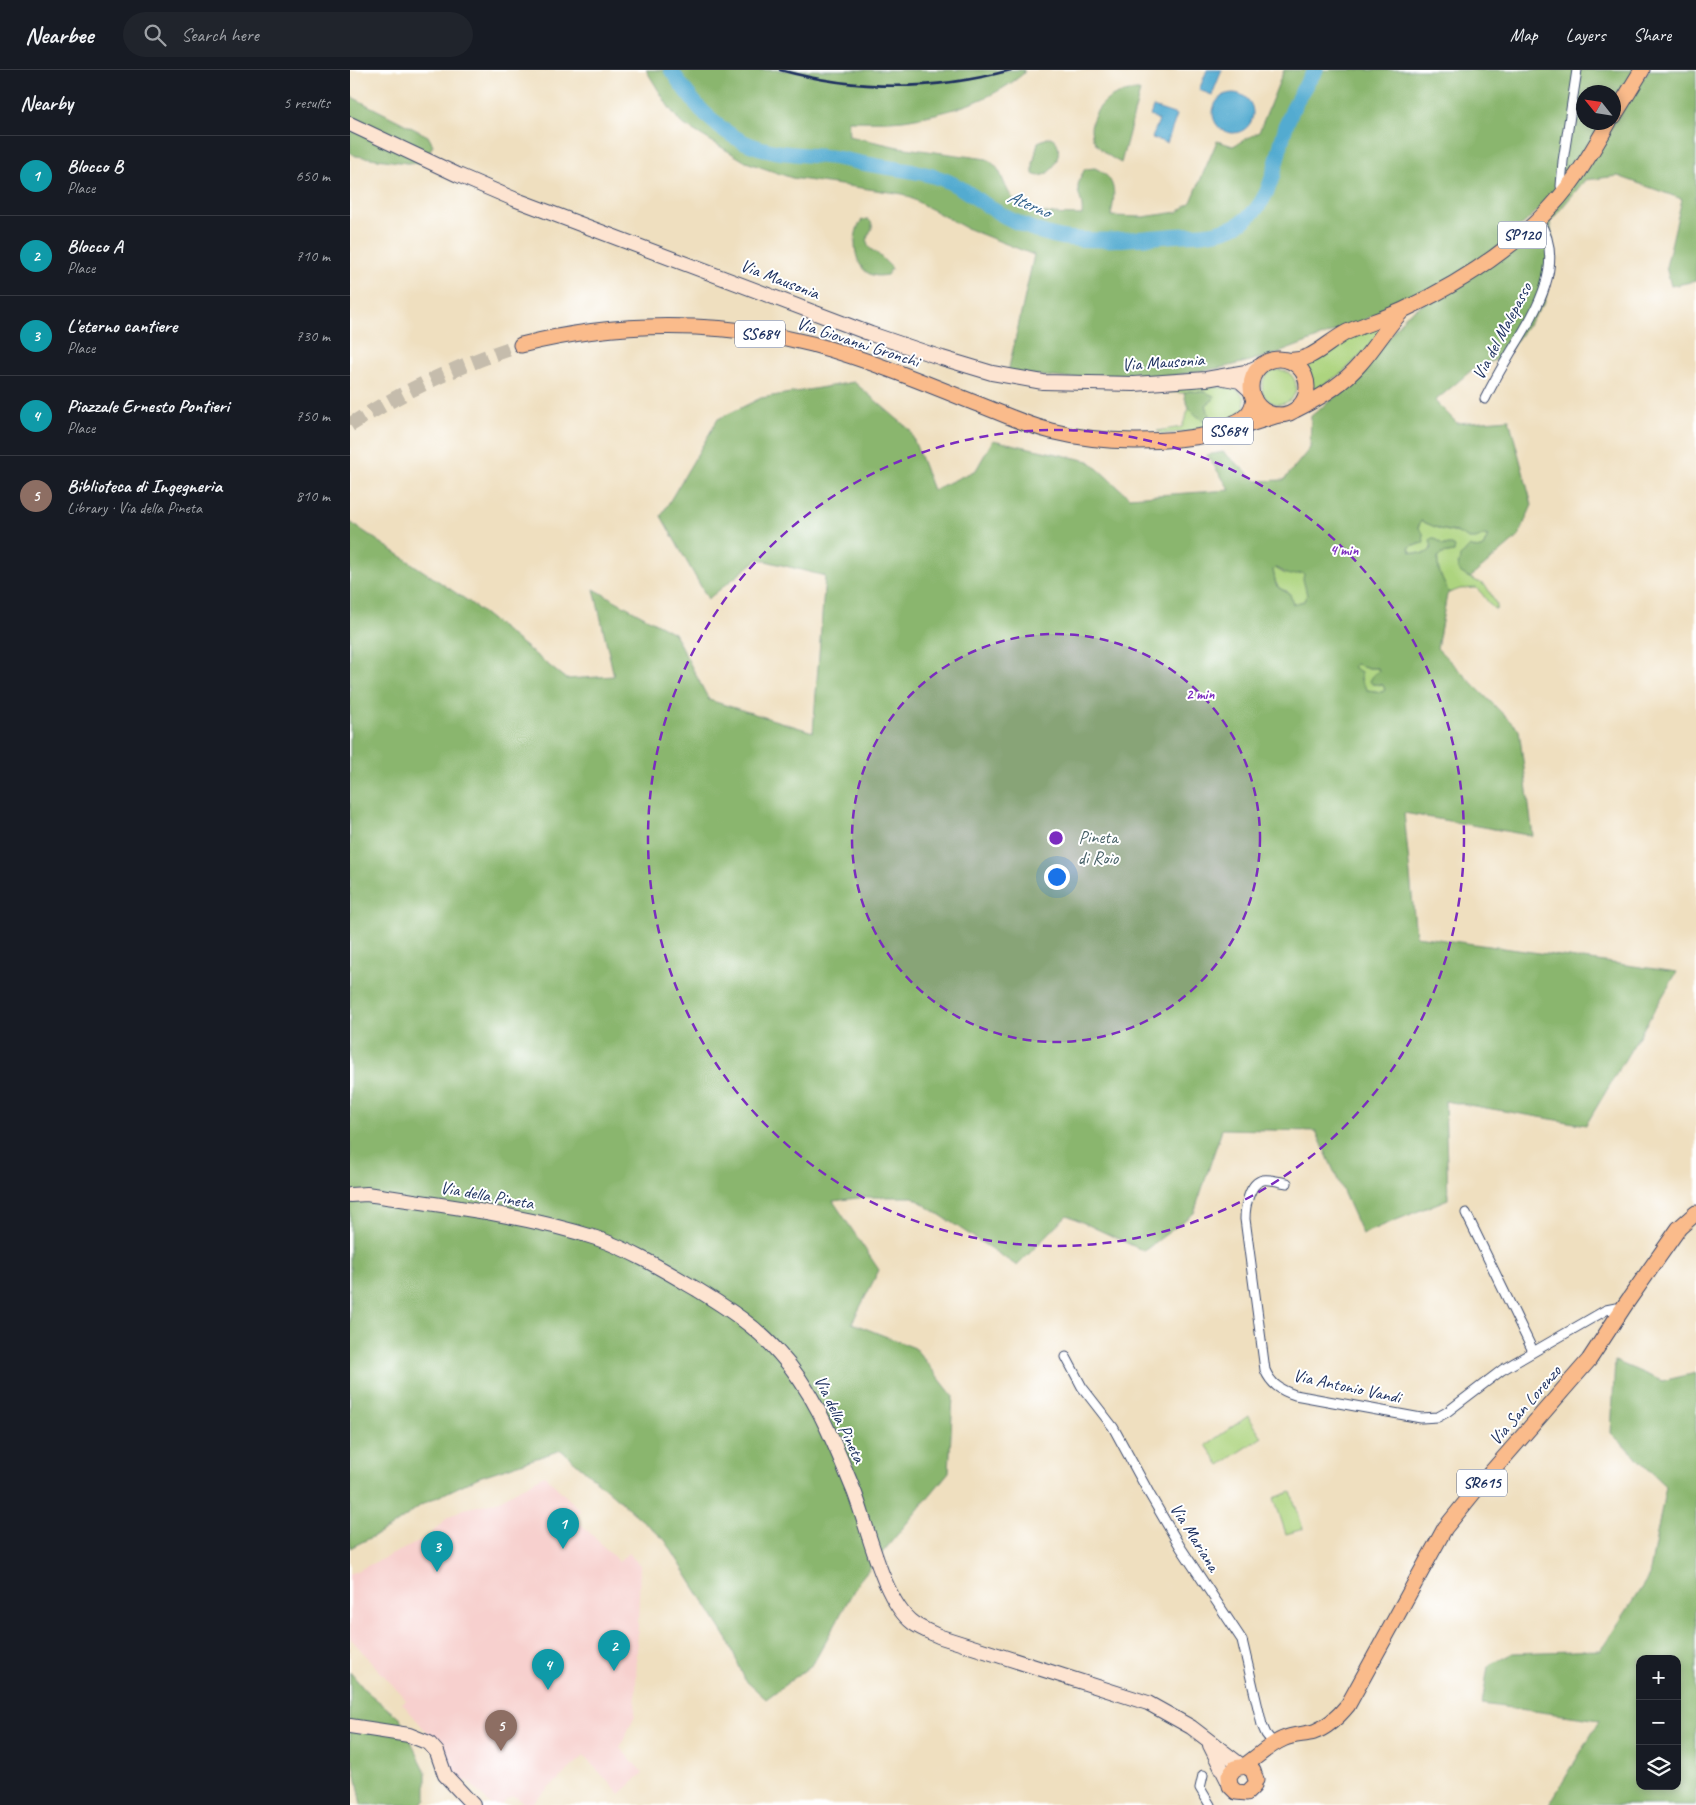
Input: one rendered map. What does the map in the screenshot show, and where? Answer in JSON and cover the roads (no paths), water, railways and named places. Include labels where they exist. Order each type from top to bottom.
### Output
[{"type":"main road","points":[[1621,104],[1642,70]]},
{"type":"main road","name":"Via Mausonia","points":[[350,124],[514,199],[872,334],[967,366],[1021,379],[1065,384],[1134,384],[1216,377],[1246,372],[1262,365]]},
{"type":"main road","name":"SP120","points":[[1287,360],[1296,361],[1308,358],[1344,334],[1402,311],[1457,282],[1495,258],[1538,220],[1564,191],[1605,130]]},
{"type":"main road","name":"SP120","points":[[1284,414],[1317,398],[1347,377],[1366,358],[1402,311]]},
{"type":"main road","name":"Via Giovanni Gronchi","points":[[521,345],[564,336],[619,329],[679,327],[748,332],[812,344],[871,363],[1026,423],[1078,436],[1110,439],[1176,438],[1217,433],[1284,414]]},
{"type":"main road","points":[[1252,395],[1264,410],[1284,414],[1298,408],[1306,393],[1307,385],[1301,370],[1287,360],[1274,359],[1262,365]]},
{"type":"main road","name":"Via Giovanni Gronchi","points":[[1176,438],[1204,433],[1238,422],[1248,415],[1252,408],[1253,376],[1262,365]]},
{"type":"main road","name":"Via Mausonia","points":[[1216,377],[1235,379],[1244,384],[1252,395]]},
{"type":"main road","name":"Via della Pineta","points":[[350,1195],[367,1194],[504,1214],[597,1239],[614,1245],[674,1276],[726,1308],[750,1325],[779,1352],[801,1380],[816,1406],[854,1493],[889,1592],[900,1610],[913,1623],[941,1637],[1137,1698],[1176,1718],[1243,1766]]},
{"type":"main road","name":"Via San Lorenzo","points":[[1243,1766],[1272,1746],[1293,1735],[1313,1732],[1322,1728],[1339,1715],[1348,1705],[1445,1528],[1589,1360],[1679,1228],[1696,1213]]},
{"type":"main road","points":[[350,1726],[409,1735],[429,1743],[435,1748],[445,1774],[473,1805]]},
{"type":"main road","name":"Via della Pineta","points":[[1200,1734],[1211,1747],[1232,1787]]},
{"type":"main road","points":[[1252,1805],[1259,1763],[1272,1746]]},
{"type":"main road","points":[[1243,1766],[1253,1771],[1255,1783]]},
{"type":"main road","name":"SR615","points":[[1232,1787],[1231,1772],[1243,1766]]},
{"type":"main road","points":[[1232,1787],[1240,1793],[1246,1793],[1255,1783]]},
{"type":"main road","points":[[1232,1787],[1241,1805]]},
{"type":"street","points":[[1564,191],[1561,186],[1563,161],[1577,70]]},
{"type":"street","name":"Via del Malepasso","points":[[1485,399],[1532,317],[1546,283],[1550,249],[1545,231],[1538,220]]},
{"type":"street","name":"Via Antonio Vandi","points":[[1288,1183],[1263,1180],[1256,1184],[1245,1210],[1265,1370],[1269,1379],[1276,1386],[1295,1395],[1429,1418],[1448,1412],[1491,1378],[1606,1310],[1616,1308],[1622,1310]]},
{"type":"street","points":[[1466,1213],[1534,1351]]},
{"type":"street","name":"Via Mariana","points":[[1066,1357],[1082,1387],[1113,1426],[1181,1548],[1242,1640],[1262,1726],[1272,1746]]},
{"type":"street","points":[[1203,1775],[1200,1789],[1210,1805]]},
{"type":"water","points":[[1207,70],[1222,70],[1212,95],[1199,90]]},
{"type":"water","points":[[1233,93],[1247,99],[1253,113],[1247,127],[1233,133],[1219,127],[1213,113],[1219,99]]},
{"type":"water","points":[[1153,107],[1177,115],[1167,143],[1152,138],[1159,120],[1150,116]]},
{"type":"waterway","name":"Aterno","points":[[671,70],[694,102],[712,120],[732,136],[744,142],[776,152],[830,157],[928,175],[956,185],[1002,215],[1031,228],[1065,238],[1104,240],[1216,232],[1234,227],[1242,222],[1253,213],[1268,190],[1290,116],[1307,82],[1316,70]]},
{"type":"tunnel","points":[[350,425],[433,379],[521,345]]},
{"type":"railway","points":[[780,70],[837,82],[895,86],[953,82],[1011,70]]},
{"type":"place","name":"Blocco B","points":[[563,1549]]},
{"type":"place","name":"L'eterno cantiere","points":[[437,1572]]},
{"type":"place","name":"Blocco A","points":[[614,1671]]},
{"type":"place","name":"Piazzale Ernesto Pontieri","points":[[548,1690]]},
{"type":"place","name":"Biblioteca di Ingegneria","points":[[501,1751]]},
{"type":"park label","name":"Pineta di Roio","points":[[1098,848]]}]
